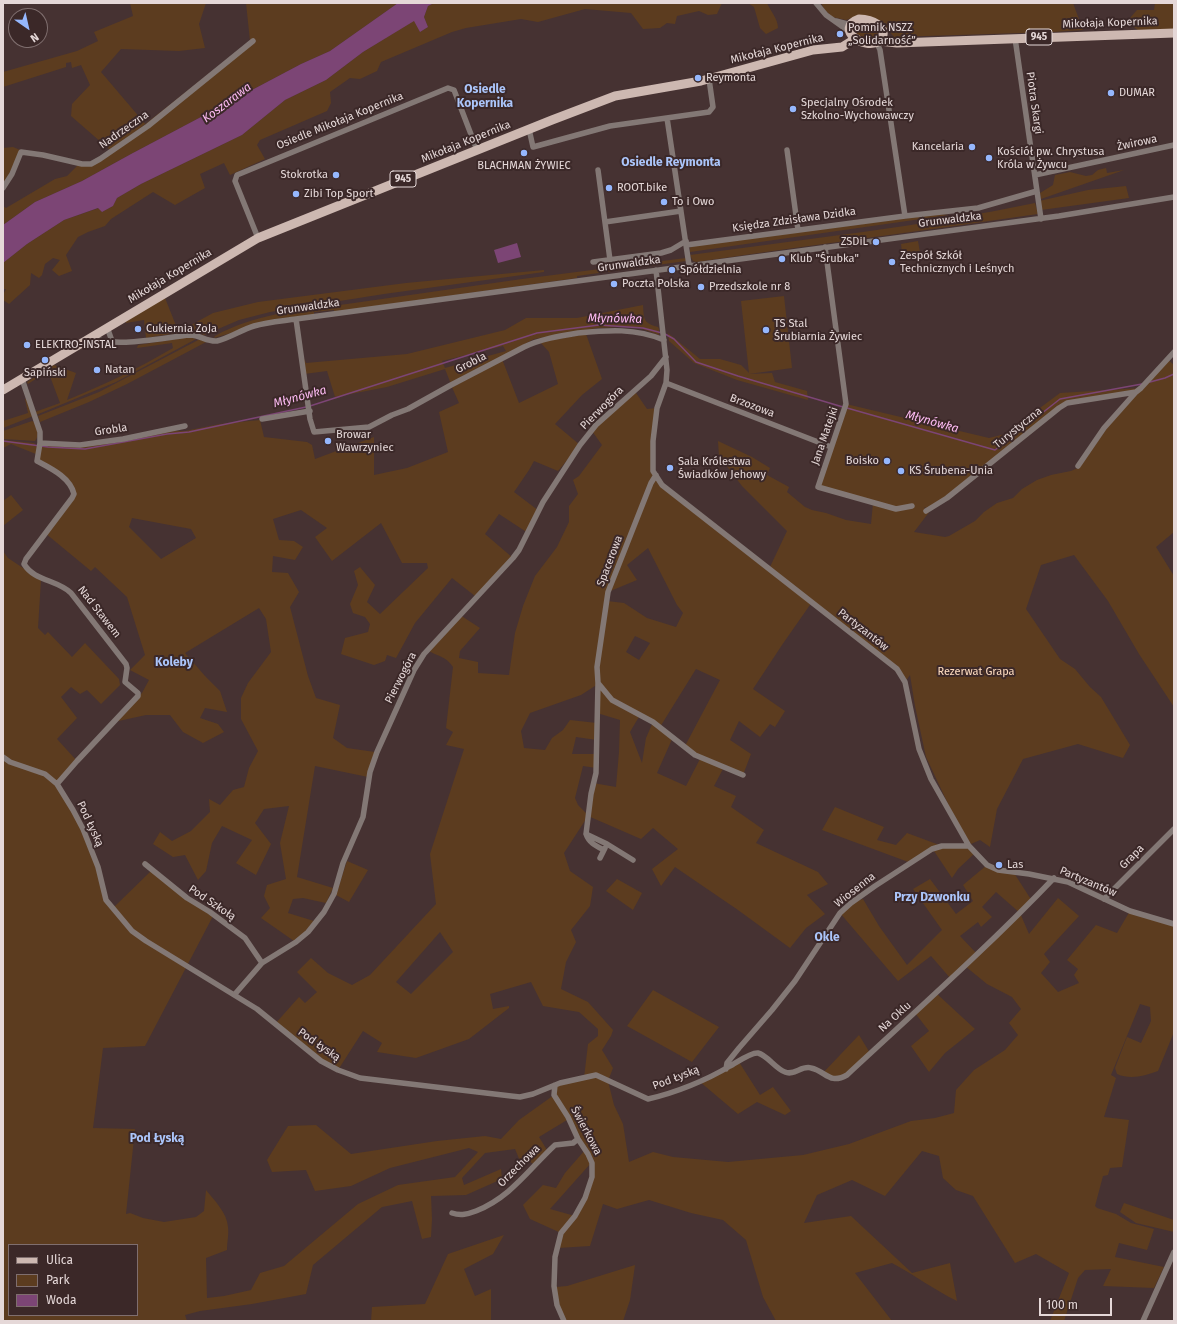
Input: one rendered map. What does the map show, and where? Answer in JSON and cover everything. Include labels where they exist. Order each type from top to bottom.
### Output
[{"type":"main road","name":"945","points":[[864,19],[879,24],[883,29],[880,40],[871,44],[851,33],[857,20],[864,19]]},
{"type":"main road","name":"Mikołaja Kopernika","points":[[3,390],[258,238],[615,96],[709,79],[813,50],[845,46],[851,33]]},
{"type":"main road","name":"Mikołaja Kopernika","points":[[880,40],[904,42],[1174,33]]},
{"type":"street","points":[[816,3],[824,13],[851,33]]},
{"type":"street","name":"Piotra Skargi","points":[[1015,38],[1041,219]]},
{"type":"street","points":[[880,40],[880,50],[905,216]]},
{"type":"street","name":"Nadrzeczna","points":[[3,188],[12,174],[21,152],[43,155],[82,164],[91,164],[100,159],[148,126],[253,41]]},
{"type":"street","points":[[530,129],[533,148],[610,126],[709,112],[713,107],[709,79]]},
{"type":"street","name":"Osiedle Mikołaja Kopernika","points":[[258,238],[235,181],[237,174],[448,88],[454,90],[477,150]]},
{"type":"street","points":[[667,118],[689,265]]},
{"type":"street","name":"Żwirowa","points":[[1035,175],[1174,145]]},
{"type":"street","points":[[787,150],[798,230]]},
{"type":"street","points":[[598,170],[610,260]]},
{"type":"street","name":"Księdza Zdzisława Dzidka","points":[[686,243],[978,208],[1037,191]]},
{"type":"street","name":"Grunwaldzka","points":[[90,337],[98,341],[112,342],[159,340],[192,335],[208,341],[215,341],[231,336],[253,326],[296,319],[689,265],[1041,219],[1174,197]]},
{"type":"street","points":[[605,222],[681,211]]},
{"type":"street","points":[[593,262],[661,253],[686,243]]},
{"type":"street","name":"Jana Matejki","points":[[825,247],[846,404],[818,487],[896,510],[912,506]]},
{"type":"street","points":[[656,270],[668,370],[666,383],[657,408],[653,441],[654,471],[656,475]]},
{"type":"street","name":"Grobla","points":[[296,319],[314,432],[369,427],[392,415],[408,409],[535,342],[553,337],[595,331],[628,330],[649,334],[664,340]]},
{"type":"street","points":[[107,327],[112,342]]},
{"type":"street","points":[[1078,466],[1104,428],[1174,352]]},
{"type":"street","name":"Pierwogóra","points":[[235,994],[262,963],[296,942],[308,932],[324,912],[334,894],[343,863],[364,817],[370,772],[377,752],[395,710],[424,654],[516,554],[561,473],[596,425],[651,376],[666,357]]},
{"type":"street","name":"Nad Stawem","points":[[22,378],[40,432],[37,461],[58,473],[72,487],[74,494],[26,559],[24,564],[27,568],[46,581],[62,585],[71,593],[126,664],[127,668],[125,682],[138,693],[138,696],[57,784]]},
{"type":"street","name":"Brzozowa","points":[[666,383],[831,447]]},
{"type":"street","name":"Turystyczna","points":[[926,511],[947,498],[1059,408],[1068,403],[1136,392]]},
{"type":"street","points":[[262,419],[310,411]]},
{"type":"street","name":"Grobla","points":[[40,442],[80,445],[123,439],[185,426]]},
{"type":"street","name":"Spacerowa","points":[[586,834],[590,794],[596,773],[597,667],[608,592],[651,483],[656,475]]},
{"type":"street","name":"Partyzantów","points":[[656,475],[664,486],[897,669],[905,682],[919,749],[944,803],[969,846],[991,868],[1014,873],[1054,878],[1068,882],[1130,911],[1174,924]]},
{"type":"street","points":[[598,683],[612,700],[653,722],[695,754],[743,775]]},
{"type":"street","points":[[3,757],[10,762],[44,774],[57,784]]},
{"type":"street","name":"Pod Łyską","points":[[57,784],[74,810],[83,829],[98,867],[106,900],[132,931],[257,1008],[321,1061],[338,1070],[360,1078],[520,1097],[533,1094],[560,1083],[596,1075],[648,1099],[682,1089],[726,1069]]},
{"type":"street","name":"Grapa","points":[[1104,899],[1174,829]]},
{"type":"street","points":[[586,834],[607,844],[633,860]]},
{"type":"street","points":[[586,834],[588,840],[592,844],[604,850]]},
{"type":"street","points":[[600,858],[607,844]]},
{"type":"street","name":"Wiosenna","points":[[726,1069],[727,1063],[764,1021],[796,981],[840,913],[875,886],[932,849],[942,846],[969,846]]},
{"type":"street","name":"Pod Szkołą","points":[[145,864],[186,898],[210,912],[245,938],[262,963]]},
{"type":"street","name":"Na Oklu","points":[[726,1069],[752,1054],[758,1054],[783,1072],[789,1074],[806,1067],[816,1069],[830,1078],[842,1078],[940,990],[1010,923],[1054,878]]},
{"type":"street","name":"Świerkowa","points":[[555,1085],[554,1095],[568,1117],[592,1163],[592,1177],[585,1198],[575,1216],[561,1233],[555,1257],[555,1290],[557,1305],[564,1321]]},
{"type":"street","name":"Orzechowa","points":[[452,1213],[463,1215],[486,1207],[505,1195],[518,1184],[555,1145],[573,1143],[578,1138]]},
{"type":"street","points":[[1143,1321],[1174,1252]]},
{"type":"green space","points":[[130,3],[206,3],[199,24],[205,48],[179,51],[121,49],[101,72],[147,126],[110,150],[71,116],[72,104],[90,85],[81,65],[72,68],[71,62],[66,63],[66,67],[3,87],[3,72],[77,51],[98,41],[94,32],[133,16]]},
{"type":"green space","points":[[246,3],[398,3],[330,51],[301,64],[82,181],[35,202],[3,225],[3,206],[6,208],[55,179],[67,176],[78,165],[100,160],[250,41]]},
{"type":"green space","points":[[434,3],[722,3],[717,14],[708,15],[699,11],[677,16],[675,24],[667,23],[660,28],[643,29],[631,13],[585,9],[538,22],[521,19],[466,28],[452,32],[381,62],[377,71],[360,79],[350,78],[330,92],[331,103],[327,111],[260,140],[257,145],[265,159],[230,175],[224,163],[200,174],[205,188],[175,205],[153,192],[111,219],[105,226],[78,237],[66,255],[72,271],[59,276],[52,270],[60,260],[53,258],[45,264],[42,275],[39,278],[31,273],[30,285],[9,304],[3,300],[3,295],[6,289],[3,289],[3,263],[27,244],[64,220],[99,208],[102,212],[113,206],[117,198],[141,184],[242,135],[285,100],[326,80],[363,52],[415,20],[420,32],[428,27],[424,17],[428,6]]},
{"type":"green space","points":[[748,3],[767,3],[776,19],[778,28],[766,34],[760,28],[754,7]]},
{"type":"green space","points":[[821,3],[1073,3],[1083,30],[894,37],[885,26],[857,16],[846,20],[832,17]]},
{"type":"green space","points":[[1155,3],[1174,3],[1174,29],[1138,30],[1132,26],[1130,18],[1137,10],[1154,10]]},
{"type":"green space","points":[[857,25],[866,25],[866,30],[868,31],[871,27],[876,29],[878,32],[877,37],[872,39],[857,35],[855,29]]},
{"type":"green space","points":[[13,147],[20,150],[3,188],[3,148]]},
{"type":"green space","points":[[1106,168],[1107,173],[1124,170],[1041,199],[1040,193],[1053,185],[1055,175],[1070,172],[1086,176],[1092,175],[1098,170]]},
{"type":"green space","points":[[1126,186],[1129,198],[1041,210],[1039,201],[1088,190]]},
{"type":"green space","points":[[1035,203],[1038,214],[696,262],[693,261],[690,255],[906,226]]},
{"type":"green space","points":[[939,214],[949,215],[690,252],[690,248],[692,246]]},
{"type":"green space","points":[[918,241],[921,258],[903,261],[901,244]]},
{"type":"green space","points":[[686,258],[686,261],[577,276],[577,278],[334,312],[334,310],[314,312],[314,315],[278,319],[214,338],[222,332],[237,326],[277,314],[522,279]]},
{"type":"green space","points":[[544,270],[544,272],[384,294],[270,312],[239,320],[204,335],[199,333],[185,333],[146,338],[144,320],[126,323],[125,320],[165,298],[179,333],[213,313],[258,302],[406,283]]},
{"type":"green space","name":"TS Stal Śrubiarnia Żywiec","points":[[784,296],[792,368],[749,374],[772,373],[775,382],[807,391],[808,400],[737,380],[694,363],[669,341],[668,333],[700,359],[720,359],[741,365],[749,373],[741,301]]},
{"type":"green space","points":[[643,305],[645,320],[649,324],[658,327],[659,335],[637,327],[618,327],[597,328],[534,339],[451,384],[445,369],[387,387],[335,397],[327,371],[304,374],[301,352],[306,363],[407,354],[505,330],[526,318],[577,318]],"holes":[[[503,346],[506,351],[445,368],[442,361]]]},
{"type":"green space","points":[[586,334],[602,379],[582,395],[555,424],[580,445],[558,471],[534,461],[514,492],[539,511],[528,533],[499,514],[485,534],[513,558],[475,596],[452,578],[415,623],[396,658],[387,655],[385,661],[374,665],[341,654],[345,638],[368,632],[370,624],[365,617],[353,613],[350,604],[358,585],[354,571],[360,567],[375,585],[367,602],[380,614],[428,568],[427,563],[402,563],[381,523],[332,561],[315,537],[327,528],[301,510],[273,519],[279,540],[294,541],[303,547],[295,560],[273,556],[272,572],[288,573],[299,592],[290,607],[308,676],[316,698],[340,705],[333,738],[347,748],[375,752],[368,777],[315,766],[297,877],[333,888],[326,903],[303,898],[293,899],[288,913],[314,921],[304,933],[294,941],[261,918],[270,908],[264,896],[267,885],[286,879],[280,843],[289,806],[264,809],[255,823],[271,844],[256,875],[236,863],[252,840],[222,826],[212,843],[206,871],[198,880],[185,855],[173,857],[153,844],[160,832],[172,841],[191,831],[210,812],[209,799],[220,805],[233,790],[244,787],[249,768],[258,751],[241,719],[241,698],[248,683],[271,652],[266,619],[259,608],[185,653],[220,691],[227,712],[205,708],[200,718],[218,724],[224,732],[203,743],[183,732],[170,715],[146,715],[114,722],[142,693],[149,680],[130,670],[145,655],[127,597],[95,567],[91,571],[45,533],[74,494],[72,487],[39,459],[41,445],[79,446],[174,431],[185,431],[220,424],[260,420],[264,437],[307,442],[312,445],[315,459],[374,437],[374,475],[407,468],[448,452],[439,412],[459,403],[451,385],[502,359],[519,403],[558,384],[549,352],[540,342]],"holes":[[[132,518],[191,529],[196,538],[161,559],[129,527]]]},
{"type":"green space","points":[[189,337],[196,339],[116,382],[36,415],[35,412],[60,403],[48,371],[28,384],[27,382],[54,365],[76,373],[67,400],[121,376],[173,348],[172,343],[137,348],[138,345]]},
{"type":"green space","points":[[202,338],[208,341],[127,384],[89,402],[40,422],[38,416],[99,392]]},
{"type":"green space","name":"Rezerwat Grapa","points":[[1167,359],[1174,365],[1174,532],[1156,547],[1174,576],[1174,707],[1139,654],[1108,601],[1074,555],[1041,565],[1026,609],[1060,659],[1075,669],[1090,687],[1101,697],[1130,745],[1123,758],[1078,744],[1023,759],[997,809],[990,847],[980,840],[971,844],[958,825],[926,757],[910,675],[905,682],[897,669],[812,602],[753,689],[785,711],[775,727],[770,724],[760,737],[739,721],[730,740],[751,754],[743,775],[724,767],[714,786],[736,796],[731,807],[764,830],[756,843],[818,872],[828,884],[807,895],[825,914],[806,928],[790,948],[675,867],[661,886],[652,869],[678,849],[653,828],[641,839],[588,816],[564,853],[570,871],[593,887],[590,906],[571,930],[576,942],[566,962],[561,989],[588,1002],[613,1030],[602,1050],[613,1068],[608,1081],[614,1105],[623,1124],[629,1162],[653,1152],[673,1157],[728,1162],[803,1155],[849,1144],[911,1121],[935,1118],[954,1113],[956,1090],[974,1070],[1005,1050],[1018,1035],[1009,1023],[1021,1009],[1012,997],[987,984],[965,966],[951,979],[931,956],[898,981],[840,913],[851,903],[863,899],[879,926],[907,965],[942,930],[913,889],[930,879],[956,914],[973,901],[963,885],[987,865],[998,870],[1014,873],[1032,901],[1020,913],[1029,934],[1058,898],[1079,916],[1044,954],[1050,962],[1041,973],[1058,992],[1079,983],[1074,975],[1078,969],[1067,960],[1096,925],[1117,933],[1130,911],[1174,926],[1174,1032],[1158,1071],[1143,1076],[1132,1077],[1117,1074],[1115,1068],[1127,1037],[1141,1043],[1151,1021],[1150,1007],[1140,1004],[1111,1075],[1116,1078],[1104,1117],[1129,1120],[1122,1167],[1110,1168],[1108,1175],[1103,1176],[1095,1206],[1116,1214],[1131,1223],[1154,1229],[1147,1250],[1119,1243],[1115,1257],[1164,1267],[1154,1288],[1103,1286],[1111,1269],[1085,1270],[1078,1278],[1064,1321],[1050,1321],[1069,1273],[1036,1254],[1015,1263],[973,1196],[956,1190],[943,1178],[939,1156],[922,1151],[885,1196],[852,1180],[817,1195],[804,1223],[851,1216],[912,1273],[950,1263],[957,1301],[892,1263],[855,1273],[892,1321],[776,1321],[763,1297],[746,1240],[723,1220],[691,1213],[649,1200],[617,1209],[603,1204],[590,1246],[558,1248],[561,1233],[530,1219],[523,1205],[543,1185],[556,1188],[565,1173],[585,1150],[564,1110],[563,1111],[567,1120],[539,1137],[547,1150],[535,1165],[527,1160],[520,1161],[515,1149],[485,1153],[462,1178],[464,1185],[501,1169],[502,1179],[466,1195],[431,1196],[431,1237],[422,1239],[412,1201],[382,1207],[313,1265],[306,1294],[252,1304],[200,1311],[185,1315],[187,1321],[3,1321],[3,551],[8,558],[41,580],[38,628],[45,635],[48,632],[72,657],[85,643],[119,679],[120,685],[101,704],[87,690],[80,694],[71,687],[61,697],[77,718],[57,739],[77,761],[57,784],[83,829],[98,867],[106,900],[114,907],[151,871],[141,861],[186,898],[210,912],[213,916],[145,1046],[103,1048],[93,1128],[135,1129],[126,1214],[130,1213],[143,1218],[164,1222],[196,1217],[204,1211],[206,1190],[217,1203],[227,1222],[227,1250],[206,1258],[207,1298],[224,1296],[251,1290],[260,1273],[284,1266],[358,1204],[398,1185],[455,1177],[478,1152],[469,1148],[390,1168],[351,1186],[315,1191],[306,1170],[272,1172],[267,1160],[288,1126],[316,1125],[351,1154],[437,1141],[485,1136],[501,1139],[519,1120],[554,1095],[555,1085],[584,1078],[588,1044],[598,1036],[598,1029],[579,1012],[543,1006],[531,982],[490,994],[493,1009],[509,1006],[509,1008],[469,1039],[416,1058],[377,1052],[382,1043],[363,1031],[338,1070],[321,1061],[275,1024],[299,997],[305,1003],[317,992],[297,972],[311,958],[328,973],[352,985],[370,975],[436,904],[430,854],[464,749],[446,745],[453,732],[446,728],[453,667],[445,659],[429,651],[445,635],[443,633],[460,615],[480,628],[460,651],[459,658],[478,662],[478,673],[509,675],[515,633],[523,606],[535,576],[557,547],[569,522],[569,506],[578,494],[573,480],[579,476],[602,445],[592,431],[634,390],[647,409],[657,408],[653,441],[653,471],[662,485],[769,569],[787,531],[742,486],[719,456],[718,441],[752,457],[770,468],[767,475],[789,487],[787,492],[805,507],[846,520],[871,524],[873,503],[818,487],[846,404],[989,438],[1005,434],[1060,393],[1141,388],[1136,392],[1067,403],[1050,414],[947,498],[929,509],[924,507],[926,511],[930,511],[914,532],[945,537],[975,521],[984,512],[997,503],[1013,498],[1022,489],[1037,480],[1051,475],[1071,471],[1080,467],[1128,400],[1144,388]],"holes":[[[648,548],[677,605],[683,613],[676,627],[647,618],[624,603],[607,601],[608,592],[637,580],[627,565]],[[635,636],[650,643],[639,660],[626,652]],[[696,669],[720,680],[685,746],[695,755],[701,757],[686,786],[657,773],[673,737],[660,727]],[[598,684],[597,713],[620,720],[616,787],[593,783],[588,815],[578,805],[575,798],[583,766],[596,768],[596,754],[572,754],[576,737],[597,740],[597,723],[570,720],[563,730],[552,738],[545,750],[524,748],[521,731],[530,713],[581,695]],[[640,715],[653,722],[646,738],[642,763],[630,732]],[[996,892],[1020,913],[977,954],[960,936],[978,922],[981,927],[992,917],[982,907]],[[440,932],[453,952],[411,994],[396,982]],[[591,1163],[592,1177],[585,1198],[575,1216],[550,1209]]]},
{"type":"green space","points":[[25,399],[28,399],[33,416],[3,428],[3,421],[28,413]]},
{"type":"green space","points":[[32,421],[34,422],[38,432],[35,441],[3,439],[3,431]]},
{"type":"green space","points":[[3,440],[34,443],[37,446],[36,454],[11,444],[3,448]]},
{"type":"green space","points":[[11,495],[23,510],[3,526],[3,501]]},
{"type":"green space","points":[[835,807],[884,827],[877,840],[896,845],[907,833],[942,846],[969,846],[975,853],[958,869],[952,878],[934,851],[911,863],[822,830]]},
{"type":"green space","points":[[347,861],[368,870],[349,902],[336,895]]},
{"type":"green space","points":[[617,879],[642,893],[633,910],[606,891]]},
{"type":"green space","points":[[653,990],[719,1027],[692,1062],[627,1026]]},
{"type":"green space","points":[[936,993],[975,1029],[945,1053],[929,1072],[911,1046],[929,1031],[915,1013]]},
{"type":"green space","points":[[859,1035],[870,1053],[842,1078],[822,1074]]},
{"type":"green space","points":[[739,1062],[760,1095],[773,1087],[791,1111],[785,1115],[757,1102],[738,1114],[699,1081]]},
{"type":"green space","points":[[1124,1203],[1174,1220],[1174,1232],[1136,1223],[1120,1212]]},
{"type":"green space","points":[[504,1235],[493,1254],[464,1269],[475,1296],[491,1289],[491,1321],[371,1321],[372,1307],[425,1304],[448,1254]]},
{"type":"green space","points":[[635,1265],[630,1300],[623,1321],[564,1321],[556,1305],[556,1287],[567,1286]]},
{"type":"water","points":[[398,3],[434,3],[428,6],[424,17],[428,27],[420,32],[414,21],[363,52],[326,80],[285,100],[242,135],[141,184],[117,198],[113,206],[102,212],[98,208],[64,220],[27,244],[3,263],[3,225],[35,202],[82,181],[301,64],[330,51]]},
{"type":"water","points":[[517,243],[521,257],[498,263],[494,250]]},
{"type":"waterway","name":"Młynówka","points":[[310,406],[537,333],[599,325],[643,328],[662,333]]},
{"type":"waterway","name":"Młynówka","points":[[665,334],[674,339],[696,362],[843,407]]},
{"type":"waterway","name":"Młynówka","points":[[1150,382],[1174,374]]},
{"type":"waterway","name":"Młynówka","points":[[847,408],[995,450],[1060,399],[1142,384]]},
{"type":"waterway","name":"Młynówka","points":[[3,441],[48,447],[85,449],[167,434],[189,432],[306,407]]},
{"type":"place","name":"Pomnik NSZZ „Solidarność”","points":[[840,34]]},
{"type":"place","name":"Reymonta","points":[[698,78]]},
{"type":"place","name":"DUMAR","points":[[1111,93]]},
{"type":"place","name":"Specjalny Ośrodek Szkolno-Wychowawczy","points":[[793,109]]},
{"type":"place","name":"Kancelaria","points":[[972,147]]},
{"type":"place","name":"BLACHMAN ŻYWIEC","points":[[524,153]]},
{"type":"place","name":"Kościół pw. Chrystusa Króla w Żywcu","points":[[989,158]]},
{"type":"place","name":"Stokrotka","points":[[336,175]]},
{"type":"place","name":"ROOT.bike","points":[[609,188]]},
{"type":"place","name":"Zibi Top Sport","points":[[296,194]]},
{"type":"place","name":"To i Owo","points":[[664,202]]},
{"type":"place","name":"ZSDiL","points":[[876,242]]},
{"type":"place","name":"Klub \"Śrubka\"","points":[[782,259]]},
{"type":"place","name":"Zespół Szkół Technicznych i Leśnych","points":[[892,262]]},
{"type":"place","name":"Spółdzielnia","points":[[672,270]]},
{"type":"place","name":"Poczta Polska","points":[[614,284]]},
{"type":"place","name":"Przedszkole nr 8","points":[[701,287]]},
{"type":"place","name":"Cukiernia ZoJa","points":[[138,329]]},
{"type":"place","name":"TS Stal Śrubiarnia Żywiec","points":[[766,330]]},
{"type":"place","name":"ELEKTRO-INSTAL","points":[[27,345]]},
{"type":"place","name":"Sapiński","points":[[45,360]]},
{"type":"place","name":"Natan","points":[[97,370]]},
{"type":"place","name":"Browar Wawrzyniec","points":[[328,441]]},
{"type":"place","name":"Boisko","points":[[887,461]]},
{"type":"place","name":"Sala Królestwa Świadków Jehowy","points":[[670,468]]},
{"type":"place","name":"KS Śrubena-Unia","points":[[901,471]]},
{"type":"place","name":"Las","points":[[999,865]]},
{"type":"district","name":"Osiedle Kopernika","points":[[485,97]]},
{"type":"district","name":"Osiedle Reymonta","points":[[671,163]]},
{"type":"district","name":"Koleby","points":[[174,663]]},
{"type":"district","name":"Przy Dzwonku","points":[[932,898]]},
{"type":"district","name":"Okle","points":[[827,938]]},
{"type":"district","name":"Pod Łyską","points":[[157,1139]]},
{"type":"water label","name":"Koszarawa","points":[[227,103]]}]
